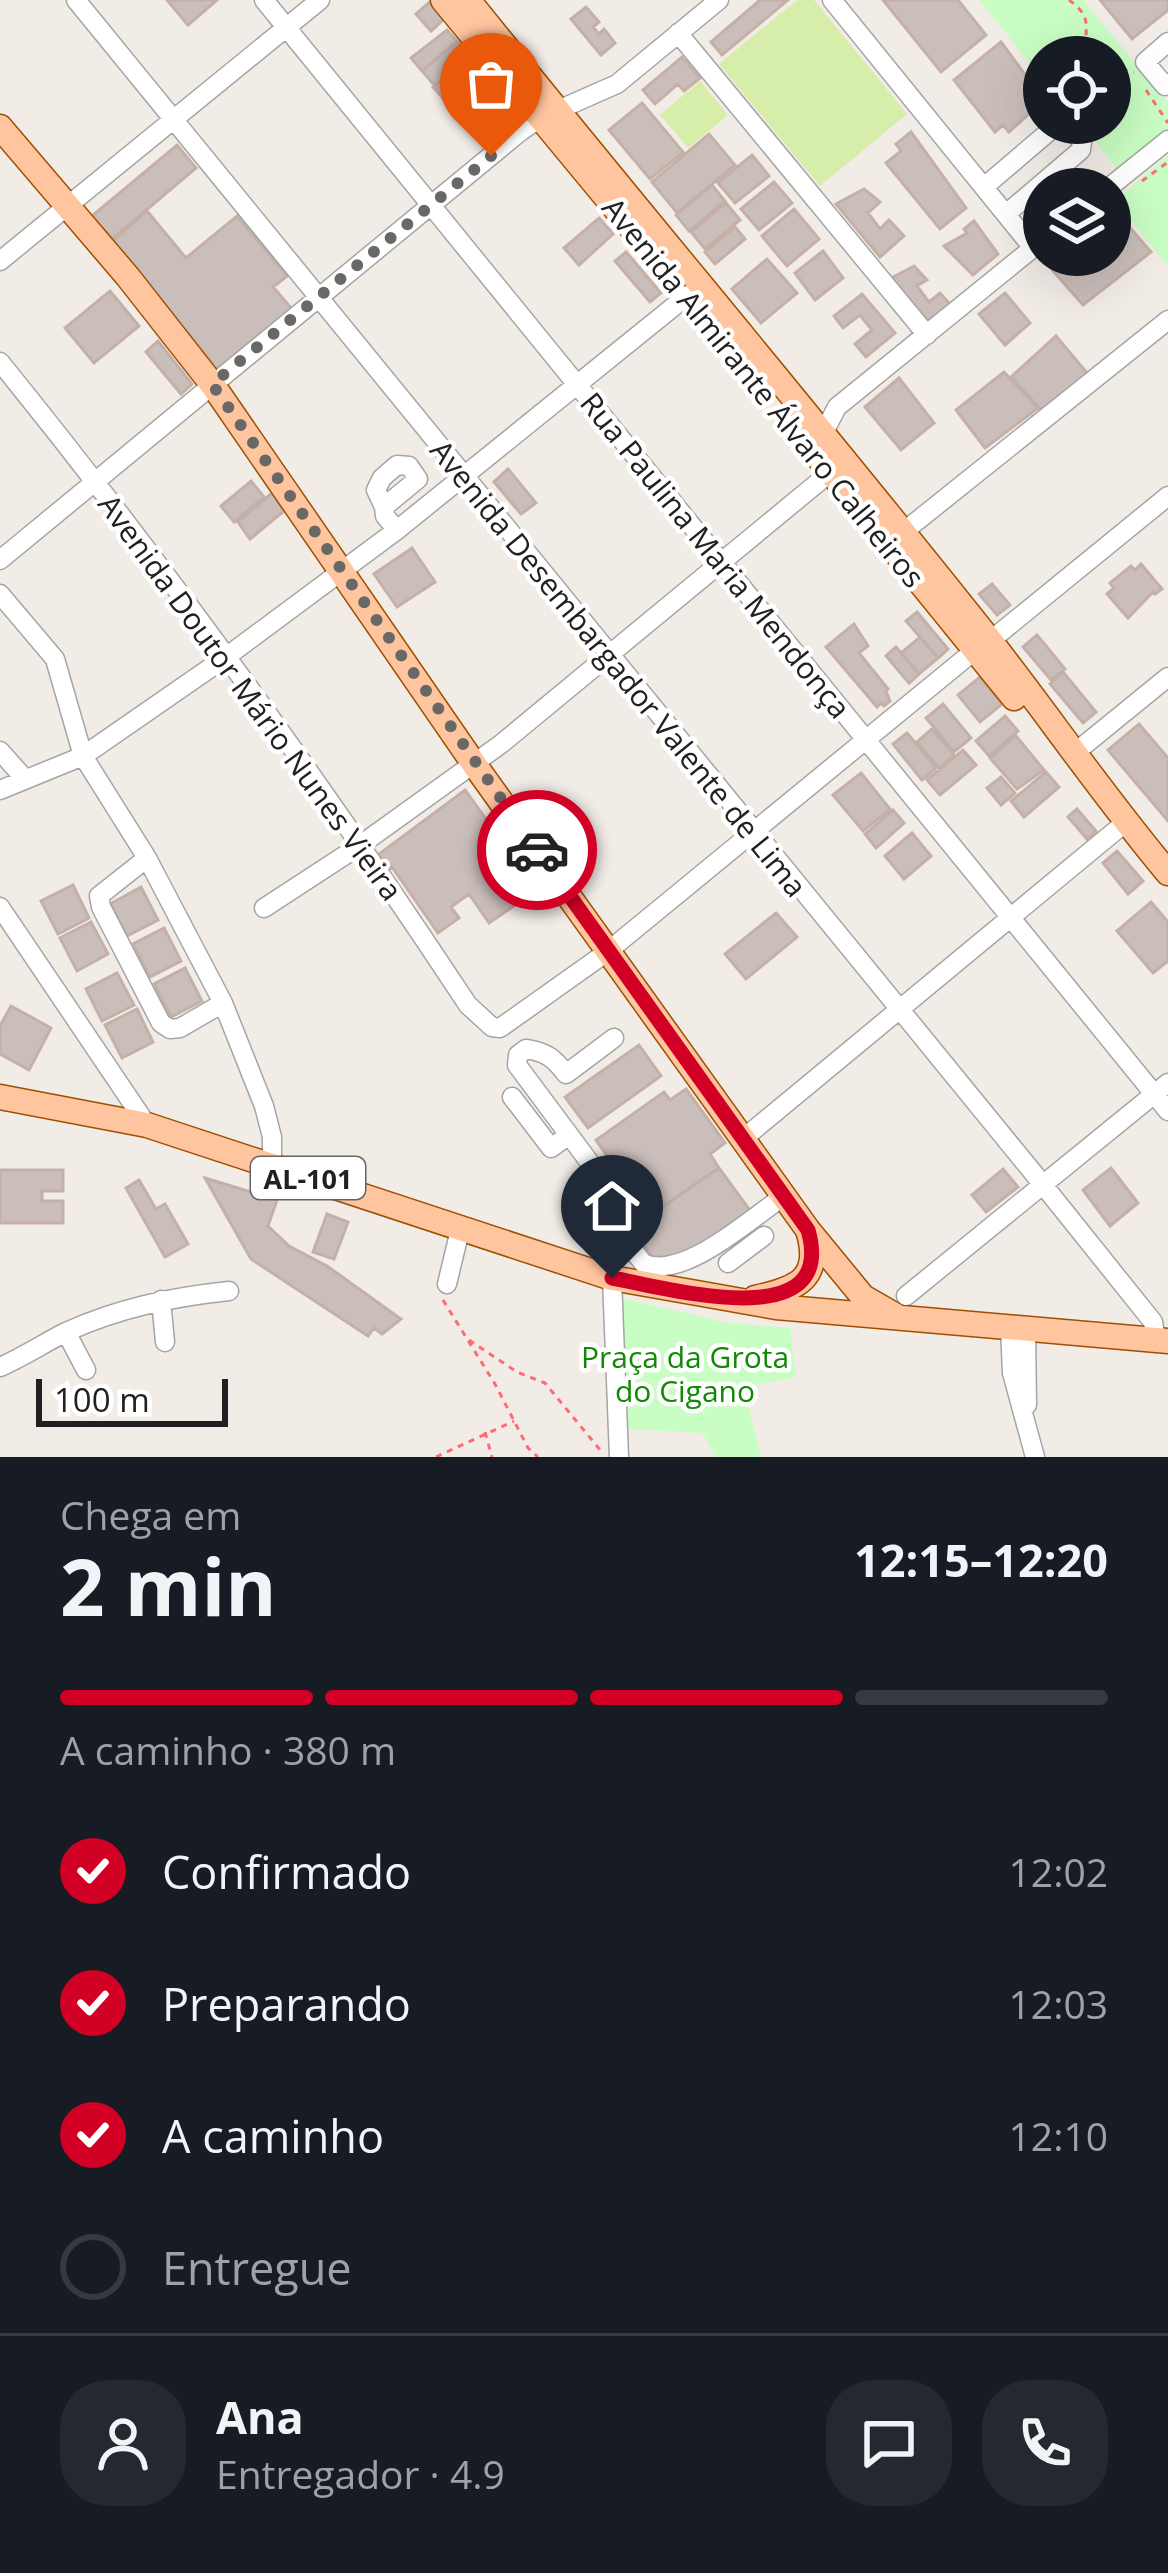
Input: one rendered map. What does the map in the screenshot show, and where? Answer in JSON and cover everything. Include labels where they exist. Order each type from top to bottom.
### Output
[{"type":"main road","name":"Avenida Almirante Álvaro Calheiros","points":[[443,0],[549,115],[822,436],[902,533],[1065,758],[1090,778],[1166,867]]},
{"type":"main road","name":"Avenida Almirante Álvaro Calheiros","points":[[470,1],[549,115],[688,296],[828,469],[1077,751],[1090,778]]},
{"type":"main road","points":[[0,128],[212,384],[607,952],[808,1230],[862,1297],[1018,1329],[1161,1333]]},
{"type":"main road","name":"AL-101","points":[[0,1096],[147,1126],[612,1278],[747,1300]]},
{"type":"main road","points":[[747,1300],[790,1290],[807,1275],[813,1252],[808,1230]]},
{"type":"main road","points":[[747,1300],[776,1307],[901,1306]]},
{"type":"street","name":"Avenida Desembargador Valente de Lima","points":[[76,0],[1161,1333]]},
{"type":"street","name":"Rua Paulina Maria Mendonça","points":[[264,0],[1010,916],[1161,1089],[1168,1111]]},
{"type":"street","points":[[0,261],[320,0]]},
{"type":"street","points":[[0,560],[430,206],[549,115],[617,84],[719,0]]},
{"type":"street","points":[[832,0],[1023,229]]},
{"type":"street","points":[[678,33],[927,335]]},
{"type":"street","points":[[1168,42],[1144,62],[1165,86],[1168,83]]},
{"type":"street","points":[[1131,170],[1168,140]]},
{"type":"street","points":[[984,187],[1037,144]]},
{"type":"street","points":[[1006,214],[1082,150],[1082,144]]},
{"type":"street","points":[[264,908],[474,764],[821,480],[828,469],[822,436],[837,407],[1023,257]]},
{"type":"street","points":[[0,790],[82,756],[226,657],[342,573],[688,296]]},
{"type":"street","points":[[902,533],[1168,320]]},
{"type":"street","name":"Avenida Doutor Mário Nunes Vieira","points":[[0,362],[97,482],[226,657],[468,1006],[492,1028],[500,1028],[607,952]]},
{"type":"street","points":[[607,952],[1168,496]]},
{"type":"street","points":[[383,507],[397,530]]},
{"type":"street","points":[[0,594],[56,659],[82,756],[147,858],[223,1003],[264,1106],[272,1137],[272,1166]]},
{"type":"street","points":[[1077,751],[1168,677]]},
{"type":"street","points":[[0,751],[25,779]]},
{"type":"street","points":[[745,1138],[1126,822]]},
{"type":"street","points":[[147,858],[98,896],[151,1004],[170,1029],[181,1028],[223,1003]]},
{"type":"street","points":[[0,907],[147,1126]]},
{"type":"street","points":[[614,1038],[566,1074],[543,1052],[526,1049],[518,1055],[517,1065],[593,1167],[603,1211],[644,1263],[653,1268],[682,1265],[784,1196]]},
{"type":"street","points":[[901,1306],[1161,1089]]},
{"type":"street","points":[[512,1097],[551,1148],[569,1135]]},
{"type":"street","points":[[728,1262],[757,1241],[737,1228]]},
{"type":"street","points":[[441,1286],[460,1230]]},
{"type":"street","points":[[612,1278],[620,1457]]},
{"type":"street","points":[[0,1367],[115,1312],[229,1291]]},
{"type":"street","points":[[161,1300],[164,1342]]},
{"type":"street","points":[[1018,1329],[1012,1373],[1035,1457]]},
{"type":"street","points":[[66,1332],[86,1370]]},
{"type":"path","points":[[1069,0],[1083,10],[1087,36]]},
{"type":"path","points":[[1131,71],[1168,123]]},
{"type":"path","points":[[441,1286],[528,1448],[538,1457]]},
{"type":"path","points":[[466,1338],[518,1372],[545,1383],[606,1457]]},
{"type":"path","points":[[436,1457],[514,1421]]},
{"type":"path","points":[[485,1432],[492,1457]]},
{"type":"green space","points":[[797,0],[814,0],[907,114],[820,186],[719,64]]},
{"type":"green space","points":[[979,0],[1083,0],[1113,36],[1023,36],[1023,54]]},
{"type":"green space","points":[[1131,58],[1168,103],[1168,130],[1116,168],[1097,144],[1131,144]]},
{"type":"green space","points":[[700,81],[728,115],[688,148],[660,115]]},
{"type":"green space","points":[[1168,155],[1168,266],[1131,221],[1131,187]]},
{"type":"green space","name":"Praça da Grota do Cigano","points":[[621,1298],[729,1323],[790,1328],[796,1377],[744,1387],[761,1457],[715,1457],[703,1433],[625,1429]]},
{"type":"building","points":[[167,0],[217,0],[188,25]]},
{"type":"building","points":[[432,0],[446,17],[431,31],[416,14]]},
{"type":"building","points":[[760,0],[788,0],[722,55],[711,42]]},
{"type":"building","points":[[883,0],[958,0],[986,35],[941,72]]},
{"type":"building","points":[[1100,0],[1168,0],[1168,10],[1132,39]]},
{"type":"building","points":[[586,7],[599,22],[593,27],[599,34],[604,29],[615,43],[601,55],[571,19]]},
{"type":"building","points":[[447,30],[457,41],[422,71],[411,58]]},
{"type":"building","points":[[457,41],[470,56],[435,86],[422,71]]},
{"type":"building","points":[[1001,42],[1023,72],[1023,119],[1009,132],[1003,125],[995,132],[954,80]]},
{"type":"building","points":[[470,56],[520,114],[507,125],[473,86],[450,106],[433,87]]},
{"type":"building","points":[[682,57],[700,78],[684,91],[678,84],[655,104],[643,90]]},
{"type":"building","points":[[471,90],[503,128],[488,141],[455,104]]},
{"type":"building","points":[[642,103],[683,152],[650,179],[609,130]]},
{"type":"building","points":[[911,132],[966,208],[940,229],[886,163],[901,151],[896,144]]},
{"type":"building","points":[[709,134],[735,165],[677,213],[652,182]]},
{"type":"building","points":[[177,145],[196,168],[112,239],[92,216]]},
{"type":"building","points":[[752,155],[769,176],[735,203],[718,183]]},
{"type":"building","points":[[774,182],[792,203],[759,230],[741,209]]},
{"type":"building","points":[[712,185],[725,201],[689,231],[676,215]]},
{"type":"building","points":[[864,189],[880,202],[868,213],[880,229],[889,220],[904,236],[880,257],[836,204]]},
{"type":"building","points":[[726,203],[740,220],[705,249],[691,232]]},
{"type":"building","points":[[794,209],[819,239],[787,266],[762,236]]},
{"type":"building","points":[[147,211],[186,258],[237,216],[287,276],[273,287],[292,309],[217,369],[113,241]]},
{"type":"building","points":[[599,218],[613,234],[579,265],[564,248]]},
{"type":"building","points":[[974,221],[998,254],[973,275],[944,246],[967,233],[964,229]]},
{"type":"building","points":[[735,227],[745,239],[715,264],[705,252]]},
{"type":"building","points":[[1131,229],[1151,252],[1131,268]]},
{"type":"building","points":[[823,251],[843,278],[815,300],[795,273]]},
{"type":"building","points":[[626,252],[661,293],[650,302],[615,261]]},
{"type":"building","points":[[767,259],[797,293],[761,323],[732,289]]},
{"type":"building","points":[[914,266],[927,280],[917,286],[929,302],[940,293],[950,304],[927,324],[886,281]]},
{"type":"building","points":[[1057,276],[1120,276],[1083,305]]},
{"type":"building","points":[[110,291],[139,326],[94,363],[65,328]]},
{"type":"building","points":[[1005,293],[1030,323],[1005,345],[979,314]]},
{"type":"building","points":[[862,294],[895,333],[866,357],[855,344],[872,330],[860,315],[843,328],[834,316]]},
{"type":"building","points":[[1056,336],[1093,380],[1046,415],[1011,377]]},
{"type":"building","points":[[158,341],[192,384],[181,394],[146,352]]},
{"type":"building","points":[[1004,372],[1038,408],[985,448],[956,410]]},
{"type":"building","points":[[899,378],[934,423],[901,450],[865,407]]},
{"type":"building","points":[[508,469],[536,503],[521,514],[494,482]]},
{"type":"building","points":[[251,481],[264,497],[234,522],[221,506]]},
{"type":"building","points":[[272,493],[284,511],[250,539],[238,522]]},
{"type":"building","points":[[412,548],[435,582],[397,607],[374,574]]},
{"type":"building","points":[[1141,564],[1162,589],[1128,618],[1107,594],[1114,588],[1110,583]]},
{"type":"building","points":[[992,584],[1010,605],[997,615],[979,594]]},
{"type":"building","points":[[917,612],[948,649],[938,658],[906,621]]},
{"type":"building","points":[[854,624],[868,646],[859,653],[888,689],[890,701],[884,706],[877,707],[826,647]]},
{"type":"building","points":[[1037,635],[1065,669],[1051,680],[1023,647]]},
{"type":"building","points":[[920,637],[938,658],[919,674],[901,653]]},
{"type":"building","points":[[896,647],[919,674],[909,683],[886,656]]},
{"type":"building","points":[[1063,672],[1096,712],[1083,723],[1050,684]]},
{"type":"building","points":[[980,677],[1002,704],[980,722],[958,695]]},
{"type":"building","points":[[943,704],[971,738],[954,752],[926,718]]},
{"type":"building","points":[[1005,716],[1018,731],[989,756],[976,741]]},
{"type":"building","points":[[1139,724],[1168,758],[1168,821],[1108,750]]},
{"type":"building","points":[[932,729],[954,755],[939,768],[917,742]]},
{"type":"building","points":[[907,733],[936,768],[922,780],[893,744]]},
{"type":"building","points":[[1016,736],[1044,770],[1017,789],[990,758]]},
{"type":"building","points":[[963,750],[976,765],[940,795],[927,780]]},
{"type":"building","points":[[1046,772],[1059,787],[1024,817],[1011,801]]},
{"type":"building","points":[[861,773],[890,809],[863,831],[833,795]]},
{"type":"building","points":[[1001,777],[1015,793],[1001,805],[987,788]]},
{"type":"building","points":[[465,790],[537,890],[489,923],[469,894],[451,907],[459,918],[438,933],[392,867],[385,872],[375,857]]},
{"type":"building","points":[[1077,809],[1096,831],[1087,839],[1068,817]]},
{"type":"building","points":[[893,810],[904,823],[876,848],[865,834]]},
{"type":"building","points":[[912,833],[931,856],[904,879],[885,856]]},
{"type":"building","points":[[1117,851],[1143,881],[1128,894],[1103,863]]},
{"type":"building","points":[[73,885],[89,918],[58,934],[41,901]]},
{"type":"building","points":[[141,887],[158,920],[127,936],[110,904]]},
{"type":"building","points":[[1151,902],[1168,922],[1168,961],[1153,973],[1117,931]]},
{"type":"building","points":[[776,913],[797,937],[746,979],[725,954]]},
{"type":"building","points":[[91,922],[108,954],[77,971],[60,938]]},
{"type":"building","points":[[164,928],[181,961],[150,977],[133,944]]},
{"type":"building","points":[[185,968],[202,1001],[171,1017],[154,984]]},
{"type":"building","points":[[117,973],[134,1005],[102,1021],[86,989]]},
{"type":"building","points":[[11,1006],[51,1028],[29,1070],[0,1054],[0,1026]]},
{"type":"building","points":[[137,1009],[153,1042],[122,1058],[105,1025]]},
{"type":"building","points":[[639,1045],[661,1076],[588,1128],[565,1097]]},
{"type":"building","points":[[686,1089],[725,1143],[710,1154],[719,1168],[650,1216],[596,1140],[664,1092],[670,1100]]},
{"type":"building","points":[[719,1168],[751,1212],[681,1262],[656,1262],[632,1227]]},
{"type":"building","points":[[1111,1168],[1138,1203],[1110,1226],[1083,1190]]},
{"type":"building","points":[[1003,1169],[1018,1187],[986,1212],[972,1195]]},
{"type":"building","points":[[0,1170],[63,1170],[63,1191],[42,1191],[42,1201],[63,1201],[63,1223],[0,1223]]},
{"type":"building","points":[[205,1178],[277,1200],[268,1226],[289,1246],[327,1266],[401,1319],[382,1334],[374,1328],[368,1336],[251,1259]]},
{"type":"building","points":[[139,1180],[156,1209],[165,1204],[188,1244],[165,1257],[126,1188]]},
{"type":"building","points":[[327,1214],[348,1222],[334,1259],[313,1252]]},
{"type":"way so far","points":[[491,156],[212,384],[537,850]]},
{"type":"route","points":[[537,850],[745,1138],[812,1242],[812,1264],[800,1283],[790,1290],[747,1300],[612,1278]]}]
